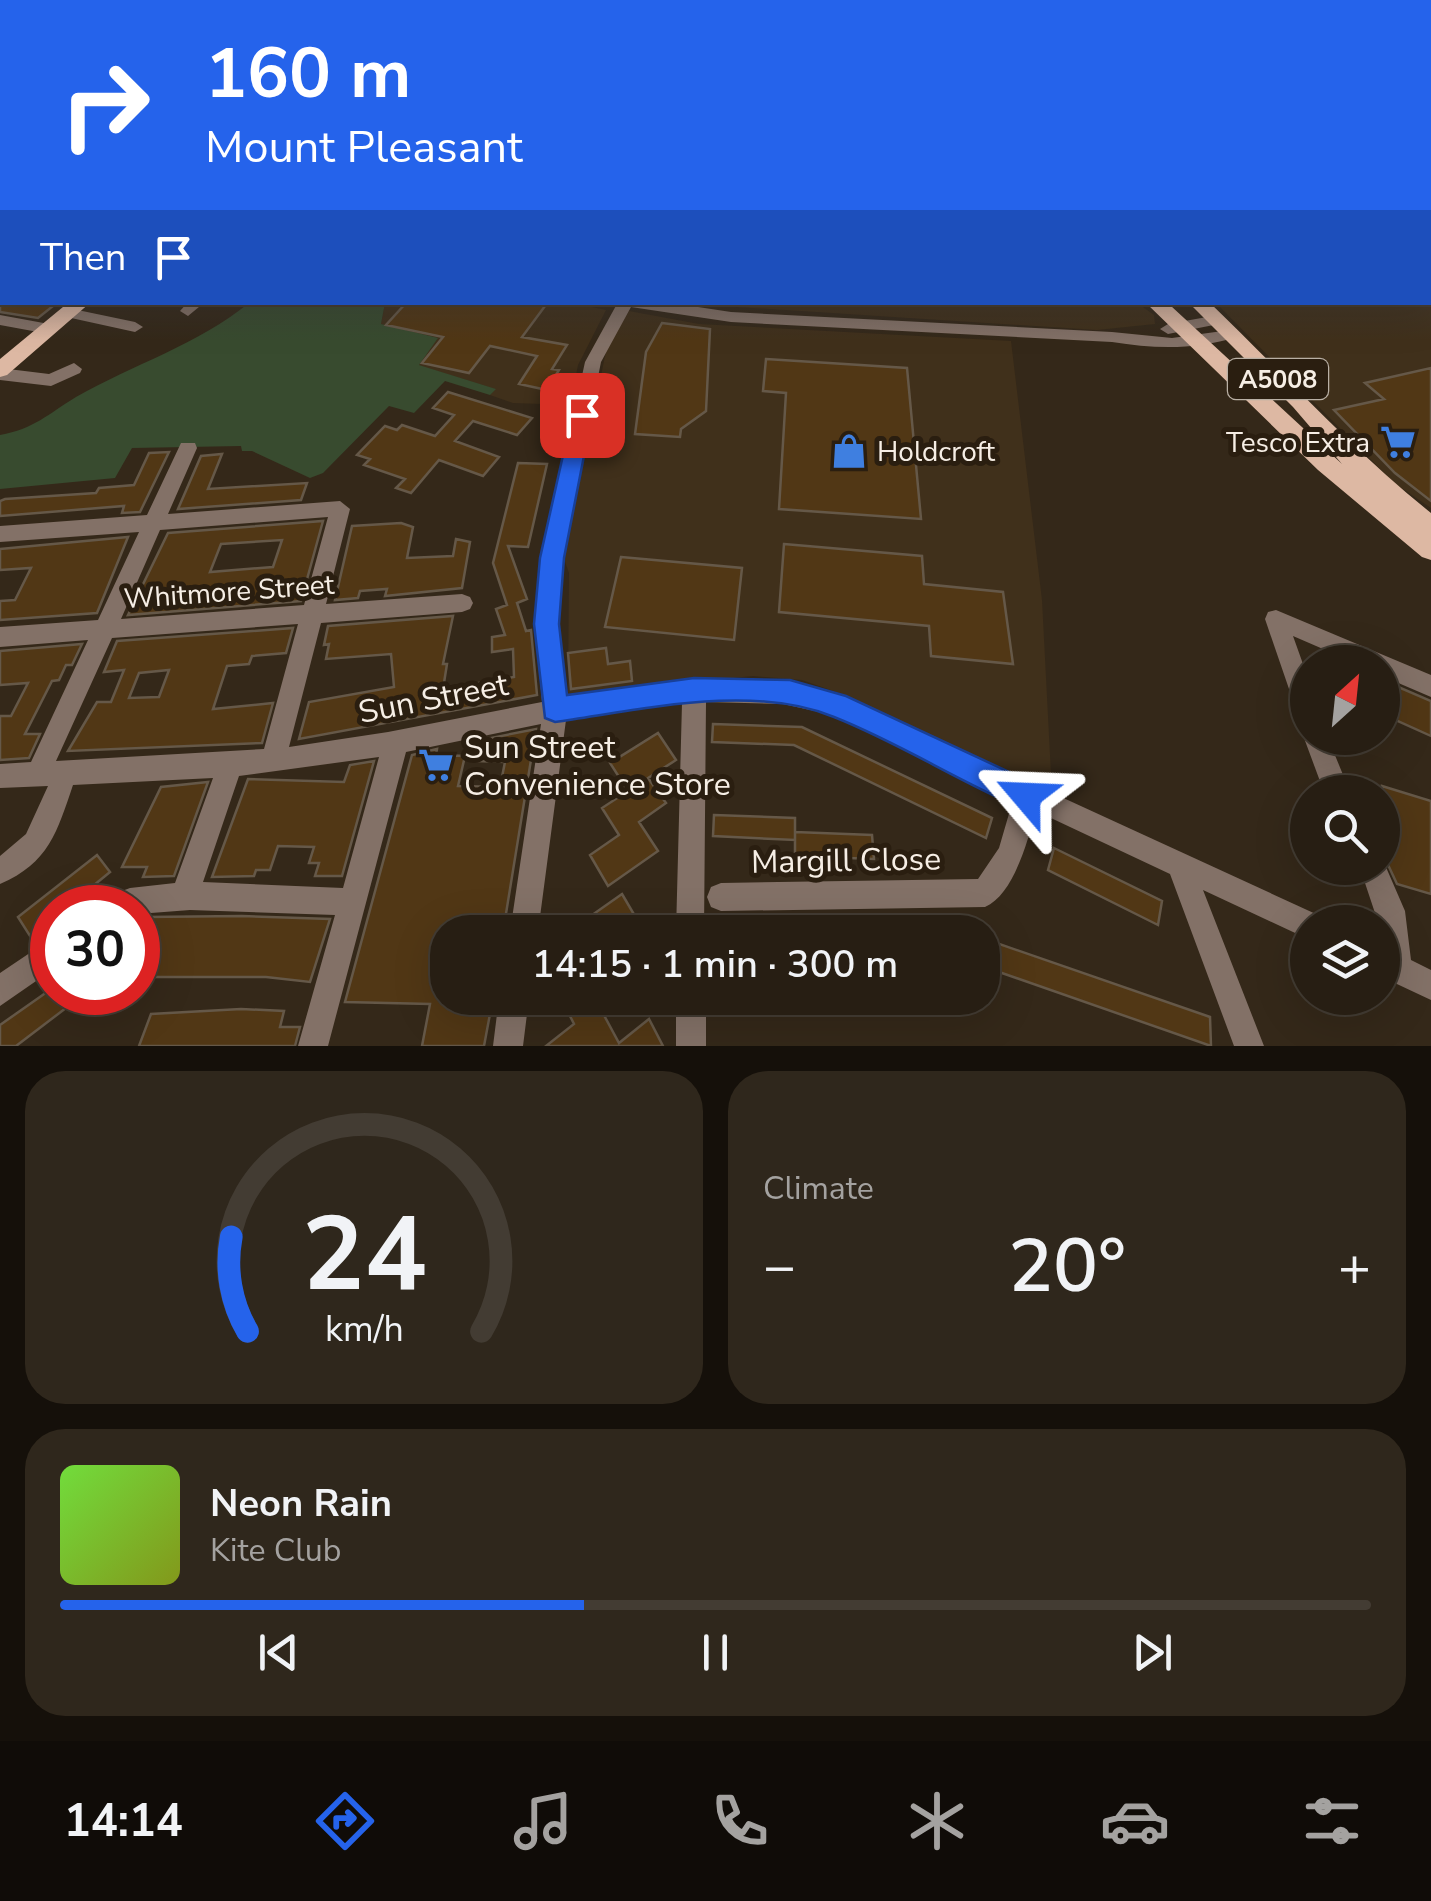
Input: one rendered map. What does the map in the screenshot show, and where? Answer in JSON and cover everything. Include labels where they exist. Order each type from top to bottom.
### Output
[{"type":"main road","name":"A5008","points":[[1160,305],[1208,330],[1270,390],[1318,454]]},
{"type":"main road","name":"A5008","points":[[1178,305],[1301,402],[1360,469],[1431,527]]},
{"type":"main road","name":"A5008","points":[[1197,305],[1216,361],[1365,502],[1431,550]]},
{"type":"main road","points":[[0,372],[75,308]]},
{"type":"street","points":[[526,915],[555,710],[546,624],[552,558],[594,362],[626,305]]},
{"type":"street","points":[[649,305],[732,317],[1112,337],[1143,342],[1208,330]]},
{"type":"street","points":[[75,308],[135,327]]},
{"type":"street","points":[[0,320],[49,329]]},
{"type":"street","points":[[0,372],[50,380],[74,369]]},
{"type":"street","points":[[0,870],[19,863],[36,846],[51,774],[104,630],[188,448]]},
{"type":"street","points":[[0,534],[340,509],[274,761]]},
{"type":"street","name":"Whitmore Street","points":[[0,637],[462,603]]},
{"type":"street","points":[[1290,660],[1276,619],[1336,645]]},
{"type":"street","points":[[1400,673],[1431,686]]},
{"type":"street","points":[[690,915],[694,690]]},
{"type":"street","name":"Sun Street","points":[[0,776],[274,761],[396,742],[555,710],[694,690],[790,692],[837,704],[1290,917]]},
{"type":"street","points":[[313,1046],[396,742]]},
{"type":"street","points":[[184,897],[230,764]]},
{"type":"street","name":"Margill Close","points":[[721,897],[985,894],[1010,854],[1026,796]]},
{"type":"street","points":[[1182,868],[1249,1046]]},
{"type":"street","points":[[160,899],[353,902]]},
{"type":"street","points":[[0,990],[30,968]]},
{"type":"street","points":[[1400,969],[1431,985]]},
{"type":"street","points":[[508,1046],[512,1015]]},
{"type":"street","points":[[691,1015],[691,1046]]},
{"type":"shaded area","points":[[385,305],[582,305],[606,310],[578,365],[570,405],[513,403],[490,395],[495,389],[418,365],[437,339],[381,324]]},
{"type":"shaded area","points":[[705,305],[1140,305],[1154,315],[1155,324],[1097,330]]},
{"type":"shaded area","points":[[1218,305],[1431,305],[1431,508],[1394,483]]},
{"type":"shaded area","points":[[629,311],[699,324],[1011,341],[1042,600],[1052,794],[850,697],[802,680],[753,676],[568,694],[569,573],[563,556],[607,347]]},
{"type":"green space","points":[[246,305],[385,305],[381,324],[438,338],[419,365],[496,389],[490,395],[445,381],[414,413],[389,406],[323,473],[310,478],[252,451],[242,451],[241,446],[132,448],[115,478],[0,489],[0,435],[32,425],[98,385],[229,318]]},
{"type":"building","points":[[0,305],[54,305],[38,318],[0,312]]},
{"type":"building","points":[[404,305],[546,305],[522,337],[567,345],[552,369],[559,370],[547,390],[519,384],[537,356],[490,346],[469,373],[422,363],[443,337],[386,325]]},
{"type":"building","points":[[662,323],[710,329],[706,411],[681,429],[680,437],[635,434],[646,352]]},
{"type":"building","name":"Holdcroft","points":[[766,359],[907,368],[921,519],[779,509],[786,393],[763,391]]},
{"type":"building","name":"Tesco Extra","points":[[1431,368],[1431,501],[1395,473],[1334,410],[1384,399],[1365,383]]},
{"type":"building","points":[[448,392],[532,418],[517,435],[473,421],[455,441],[499,457],[483,476],[439,460],[411,493],[396,488],[405,479],[364,465],[370,459],[357,455],[385,426],[397,430],[402,425],[435,436],[454,415],[433,408]]},
{"type":"building","points":[[169,452],[140,512],[122,513],[124,506],[0,516],[0,501],[5,499],[96,493],[99,488],[134,485],[149,453]]},
{"type":"building","points":[[222,454],[208,489],[307,483],[301,500],[178,509],[201,456]]},
{"type":"building","points":[[518,463],[547,464],[528,547],[508,546],[527,599],[517,603],[526,631],[531,630],[537,695],[299,739],[309,702],[394,687],[391,654],[326,659],[328,626],[453,616],[443,664],[447,664],[443,689],[514,677],[513,649],[492,652],[492,637],[505,635],[496,609],[507,605],[493,563]]},
{"type":"building","points":[[323,521],[301,601],[128,615],[168,533]],"holes":[[[282,540],[273,567],[210,572],[221,544]]]},
{"type":"building","points":[[401,523],[413,527],[407,558],[453,556],[456,539],[470,542],[462,588],[385,596],[387,589],[360,591],[358,598],[335,600],[352,526]]},
{"type":"building","points":[[128,537],[97,613],[0,620],[0,601],[15,600],[31,568],[0,570],[0,549]]},
{"type":"building","points":[[784,544],[922,556],[924,584],[1003,592],[1013,664],[931,656],[929,626],[779,612]]},
{"type":"building","points":[[621,557],[742,568],[734,640],[605,627]]},
{"type":"building","points":[[293,628],[286,653],[252,656],[249,664],[227,666],[213,709],[273,703],[262,743],[68,751],[97,702],[111,702],[124,670],[104,672],[117,641]],"holes":[[[169,670],[159,697],[129,698],[139,673]]]},
{"type":"building","points":[[82,644],[72,665],[66,665],[59,680],[52,681],[25,734],[40,734],[29,758],[0,760],[0,716],[11,716],[28,683],[0,685],[0,651]]},
{"type":"building","points":[[606,648],[608,664],[630,661],[632,681],[571,689],[568,653]]},
{"type":"building","points":[[1400,688],[1431,701],[1431,736],[1400,722]]},
{"type":"building","points":[[713,724],[802,727],[992,818],[986,838],[794,745],[712,742]]},
{"type":"building","points":[[536,729],[506,915],[430,915],[430,1004],[345,1002],[412,755],[437,749],[436,755],[465,756],[458,786],[500,787],[505,762],[477,761],[481,740]]},
{"type":"building","points":[[658,733],[676,760],[648,778],[666,803],[639,822],[658,851],[608,886],[590,855],[619,835],[602,808],[628,791],[610,763]]},
{"type":"building","points":[[374,761],[342,876],[315,876],[319,863],[309,863],[314,847],[278,846],[270,870],[256,870],[254,876],[212,877],[248,779],[344,782],[350,765]]},
{"type":"building","points":[[208,782],[174,876],[143,877],[147,867],[122,867],[161,787]]},
{"type":"building","points":[[1400,792],[1431,801],[1431,894],[1400,885]]},
{"type":"building","points":[[714,815],[795,818],[795,840],[713,836]]},
{"type":"building","points":[[795,832],[872,835],[874,859],[795,856]]},
{"type":"building","points":[[1054,848],[1162,901],[1158,925],[1048,870]]},
{"type":"building","points":[[97,855],[110,872],[94,885],[59,885]]},
{"type":"building","points":[[622,894],[634,915],[592,915]]},
{"type":"building","points":[[30,908],[30,936],[18,917]]},
{"type":"building","points":[[160,917],[330,919],[310,982],[266,977],[160,977]]},
{"type":"building","points":[[1000,944],[1210,1017],[1211,1046],[1000,972]]},
{"type":"building","points":[[30,1004],[30,1015],[57,1015],[16,1046],[0,1046],[0,1025]]},
{"type":"building","points":[[430,1004],[430,1015],[490,1015],[484,1046],[422,1046]]},
{"type":"building","points":[[284,1011],[280,1027],[300,1027],[295,1046],[139,1046],[151,1015]]},
{"type":"building","points":[[570,1015],[604,1015],[619,1043],[649,1019],[663,1046],[546,1046],[574,1024]]},
{"type":"place","name":"Tesco Extra","points":[[1398,442]]},
{"type":"place","name":"Holdcroft","points":[[849,451]]},
{"type":"place","name":"Sun Street Convenience Store","points":[[436,765]]},
{"type":"route","points":[[582,415],[552,558],[546,624],[555,710],[694,690],[790,692],[837,704],[1026,796]]}]
